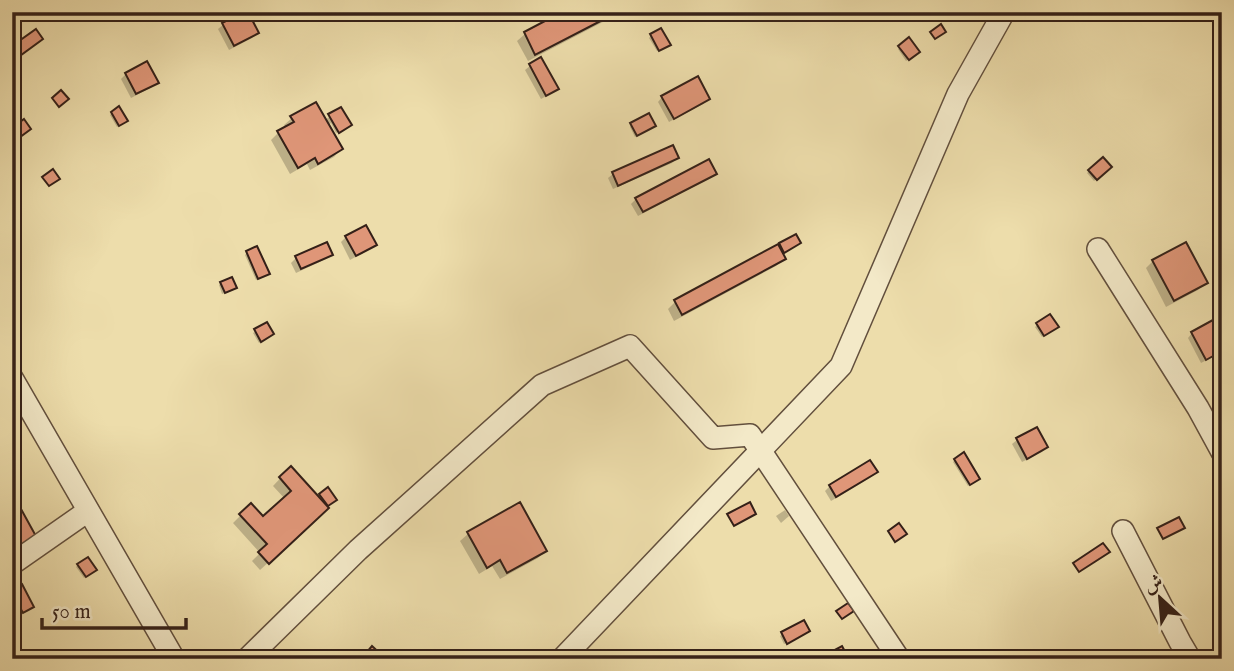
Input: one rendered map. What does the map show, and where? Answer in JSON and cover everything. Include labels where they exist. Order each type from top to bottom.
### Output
[{"type":"street","points":[[562,659],[841,366],[958,94],[1004,12]]},
{"type":"street","points":[[1098,249],[1198,408],[1222,452]]},
{"type":"street","points":[[247,659],[358,550],[542,385],[629,346],[713,438],[750,435],[899,659]]},
{"type":"street","points":[[14,386],[174,659]]},
{"type":"street","points":[[12,564],[88,510]]},
{"type":"street","points":[[1123,531],[1190,659]]},
{"type":"building","points":[[248,12],[259,33],[234,46],[222,23]]},
{"type":"building","points":[[562,12],[618,12],[535,55],[524,32]]},
{"type":"building","points":[[941,24],[946,32],[935,39],[930,32]]},
{"type":"building","points":[[661,28],[671,45],[659,51],[650,34]]},
{"type":"building","points":[[36,29],[43,39],[17,58],[12,46]]},
{"type":"building","points":[[909,37],[920,52],[909,60],[898,46]]},
{"type":"building","points":[[541,57],[559,89],[546,96],[529,64]]},
{"type":"building","points":[[147,61],[159,83],[136,94],[125,73]]},
{"type":"building","points":[[698,76],[710,99],[674,119],[661,96]]},
{"type":"building","points":[[61,90],[69,99],[59,107],[52,98]]},
{"type":"building","points":[[316,102],[343,149],[318,164],[315,158],[298,168],[277,131],[294,122],[290,116]]},
{"type":"building","points":[[119,106],[128,121],[119,126],[111,112]]},
{"type":"building","points":[[341,107],[352,125],[339,133],[328,114]]},
{"type":"building","points":[[649,113],[656,126],[637,136],[630,123]]},
{"type":"building","points":[[24,119],[31,129],[12,143],[12,128]]},
{"type":"building","points":[[673,145],[679,158],[618,186],[612,172]]},
{"type":"building","points":[[1103,157],[1112,167],[1097,180],[1088,170]]},
{"type":"building","points":[[709,159],[717,174],[643,212],[635,198]]},
{"type":"building","points":[[53,169],[60,179],[49,186],[42,177]]},
{"type":"building","points":[[366,225],[377,245],[356,256],[345,236]]},
{"type":"building","points":[[796,234],[801,243],[784,253],[779,243]]},
{"type":"building","points":[[327,242],[333,255],[301,269],[295,256]]},
{"type":"building","points":[[1186,242],[1208,283],[1174,301],[1152,260]]},
{"type":"building","points":[[778,244],[786,259],[682,315],[674,300]]},
{"type":"building","points":[[257,246],[270,274],[258,279],[246,251]]},
{"type":"building","points":[[232,277],[237,288],[225,293],[220,282]]},
{"type":"building","points":[[1050,314],[1059,327],[1044,336],[1036,323]]},
{"type":"building","points":[[1222,315],[1222,351],[1206,360],[1191,332]]},
{"type":"building","points":[[267,322],[274,334],[261,342],[254,329]]},
{"type":"building","points":[[1037,427],[1048,447],[1027,459],[1016,438]]},
{"type":"building","points":[[964,452],[980,479],[970,485],[954,459]]},
{"type":"building","points":[[870,460],[878,472],[836,497],[829,485]]},
{"type":"building","points":[[291,466],[329,508],[269,564],[258,552],[267,544],[239,514],[251,503],[263,516],[291,491],[279,477]]},
{"type":"building","points":[[328,487],[337,500],[328,506],[319,494]]},
{"type":"building","points":[[520,502],[547,551],[507,573],[500,560],[487,568],[467,532]]},
{"type":"building","points":[[750,502],[756,514],[734,526],[727,514]]},
{"type":"building","points":[[21,509],[37,538],[12,551],[12,514]]},
{"type":"building","points":[[1179,517],[1185,528],[1163,539],[1157,528]]},
{"type":"building","points":[[899,523],[907,534],[895,542],[888,531]]},
{"type":"building","points":[[1103,543],[1110,552],[1079,572],[1073,563]]},
{"type":"building","points":[[88,557],[97,570],[86,577],[77,564]]},
{"type":"building","points":[[22,584],[34,607],[23,613],[12,593],[12,589]]},
{"type":"building","points":[[848,603],[854,611],[842,619],[836,611]]},
{"type":"building","points":[[804,620],[810,631],[787,644],[781,632]]},
{"type":"building","points":[[372,646],[386,659],[361,659]]},
{"type":"building","points":[[842,646],[849,659],[835,659],[831,652]]}]
